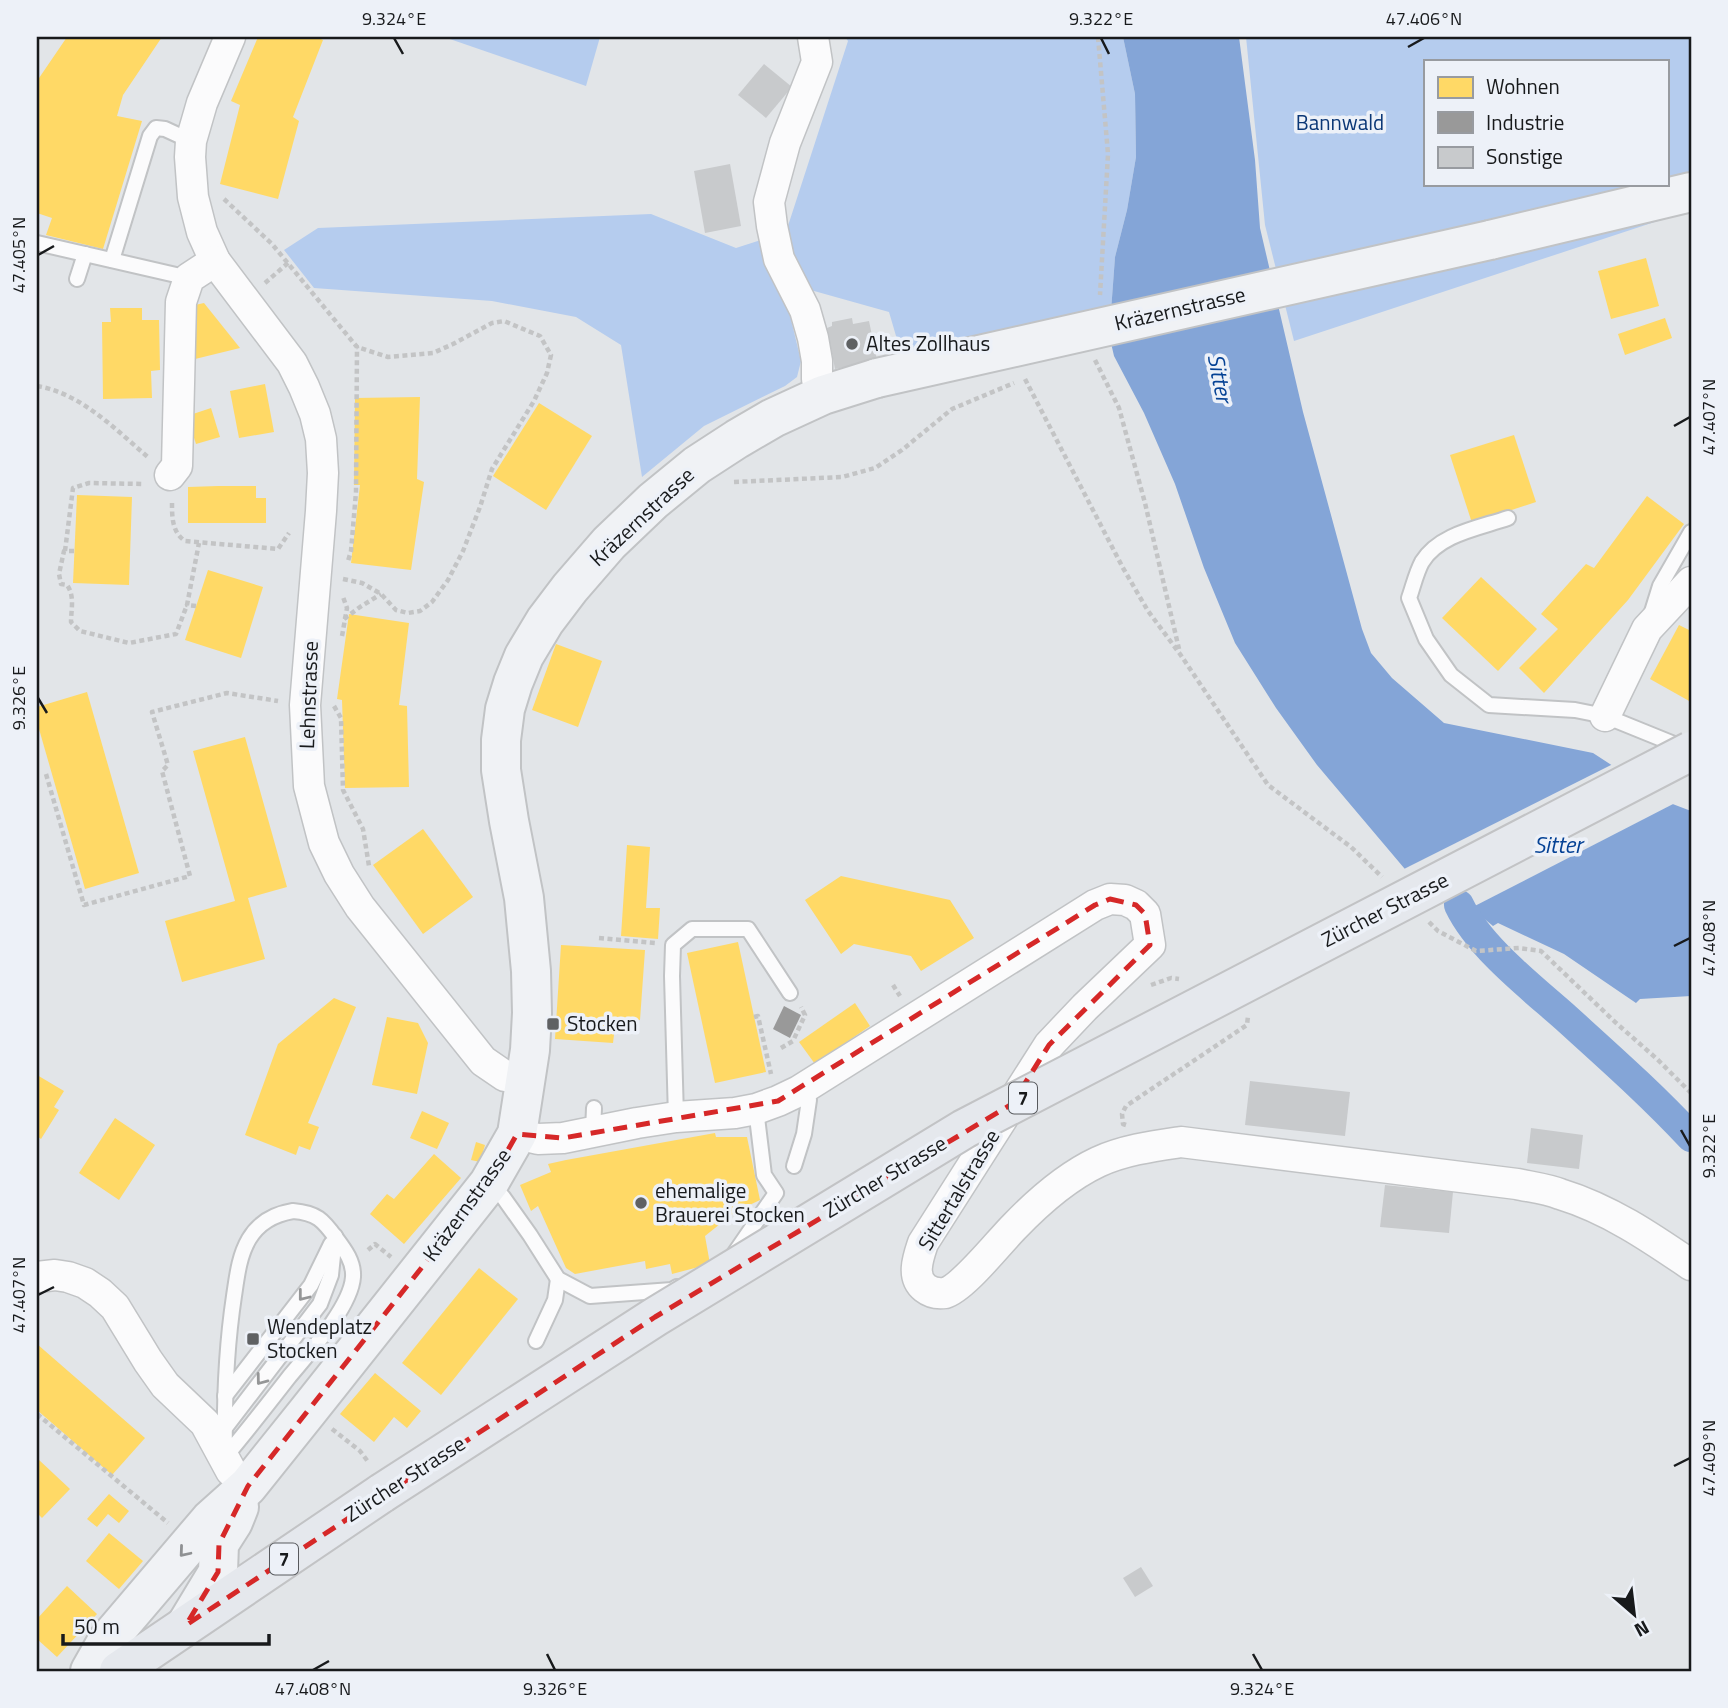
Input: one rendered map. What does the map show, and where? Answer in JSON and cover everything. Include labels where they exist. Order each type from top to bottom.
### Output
[{"type":"main road","name":"Zürcher Strasse","points":[[119,1671],[270,1568],[378,1482],[964,1129],[1691,749]]},
{"type":"street","name":"Lehnstrasse","points":[[230,37],[202,103],[191,141],[193,197],[202,232],[215,261],[292,363],[315,414],[321,439],[322,499],[304,719],[309,786],[324,843],[339,874],[360,907],[483,1061],[505,1076],[525,1077]]},
{"type":"street","points":[[813,37],[817,62],[785,143],[769,202],[779,259],[805,310],[813,338],[817,379],[823,395]]},
{"type":"street","name":"Kräzernstrasse","points":[[90,1671],[107,1641],[210,1520],[232,1457],[489,1183],[517,1134],[530,1050],[532,1013],[524,898],[501,769],[505,709],[524,656],[545,621],[609,543],[653,501],[697,465],[773,418],[823,395],[877,377],[1490,240],[1691,192]]},
{"type":"street","points":[[163,480],[177,466],[181,302],[188,278],[215,261]]},
{"type":"street","points":[[1605,716],[1647,629],[1691,582]]},
{"type":"street","name":"Sittertalstrasse","points":[[517,1134],[538,1139],[563,1138],[594,1120],[735,1113],[778,1101],[804,1088],[1094,905],[1110,899],[1125,900],[1136,905],[1145,914],[1150,945],[1049,1045],[923,1243],[917,1272],[920,1284],[930,1292],[944,1293],[960,1285],[1055,1188],[1098,1161],[1140,1148],[1181,1142],[1517,1184],[1558,1193],[1617,1217],[1691,1265]]},
{"type":"street","points":[[37,1277],[68,1277],[85,1283],[100,1293],[115,1307],[165,1385],[205,1423],[232,1457]]},
{"type":"street","name":"Kräzernstrasse","points":[[186,1625],[218,1572],[219,1544],[233,1522],[232,1457]]},
{"type":"street","points":[[218,1572],[270,1568]]},
{"type":"lane","points":[[112,260],[150,136],[156,128],[165,129],[191,141]]},
{"type":"lane","points":[[37,244],[188,278]]},
{"type":"lane","points":[[77,279],[85,254]]},
{"type":"lane","points":[[1508,518],[1436,546],[1422,563],[1409,598],[1426,639],[1451,675],[1489,705],[1575,710],[1605,716],[1691,749]]},
{"type":"lane","points":[[1647,629],[1660,586],[1691,532]]},
{"type":"lane","points":[[676,1117],[673,945],[692,929],[748,929],[790,993]]},
{"type":"lane","points":[[794,1166],[804,1135],[809,1100],[804,1088]]},
{"type":"lane","points":[[489,1183],[503,1197],[558,1279],[590,1296],[672,1290],[734,1254],[776,1193],[764,1175],[755,1109]]},
{"type":"lane","points":[[293,1211],[317,1216],[335,1236],[351,1262],[353,1278],[348,1296],[330,1325],[232,1457],[225,1396],[229,1329],[243,1252],[258,1227],[270,1218],[293,1211]]},
{"type":"lane","points":[[232,1457],[320,1304],[331,1275],[335,1236]]},
{"type":"lane","points":[[225,1396],[311,1285],[335,1236]]},
{"type":"lane","points":[[536,1341],[555,1300],[558,1279]]},
{"type":"path","points":[[223,199],[272,244],[357,347],[388,357],[433,353],[492,323],[504,321],[540,336],[551,355],[547,373],[534,401],[492,469],[463,551],[448,580],[432,602],[420,611],[408,613],[396,610],[381,594],[362,583],[343,579]]},
{"type":"path","points":[[256,290],[288,263]]},
{"type":"path","points":[[340,589],[351,551],[356,492],[357,347]]},
{"type":"path","points":[[723,483],[842,477],[875,468],[902,450],[952,409],[1026,379],[1123,568],[1148,611],[1180,653],[1268,785],[1351,847],[1390,884]]},
{"type":"path","points":[[163,480],[89,483],[73,488],[65,551],[59,574],[61,584],[67,585],[72,596],[71,622],[80,631],[129,643],[176,634],[187,605],[199,543]]},
{"type":"path","points":[[65,551],[74,551]]},
{"type":"path","points":[[344,620],[381,594]]},
{"type":"path","points":[[187,605],[196,606]]},
{"type":"path","points":[[46,774],[84,905],[190,876],[162,771],[168,765],[152,712],[228,693],[279,701]]},
{"type":"path","points":[[341,718],[343,790],[363,829],[370,868]]},
{"type":"path","points":[[1429,922],[1438,931],[1476,951],[1519,948],[1541,951],[1691,1093]]},
{"type":"path","points":[[599,938],[673,945]]},
{"type":"path","points":[[754,1017],[758,1016],[770,1071]]},
{"type":"path","points":[[781,1048],[793,1041],[805,1016]]},
{"type":"path","points":[[37,1414],[173,1527]]},
{"type":"path","points":[[326,1424],[360,1451],[378,1482]]},
{"type":"highlighted area","points":[[1110,899],[1136,905],[1145,914],[1150,945],[1049,1045],[1012,1104],[655,1317],[186,1625],[218,1572],[219,1544],[248,1486],[489,1183],[517,1134],[563,1138],[778,1101],[1095,905]]},
{"type":"green space","points":[[444,37],[600,37],[586,86]]},
{"type":"green space","points":[[845,37],[1123,37],[1135,94],[1136,157],[1115,257],[1110,325],[906,370],[889,312],[782,282],[801,361],[797,377],[785,386],[704,426],[642,477],[621,345],[576,317],[492,301],[314,288],[284,250],[318,228],[651,214],[736,248],[786,232],[848,41]]},
{"type":"green space","name":"Bannwald","points":[[1246,37],[1691,37],[1691,210],[1294,341],[1265,225]]},
{"type":"water","name":"Sitter","points":[[1123,37],[1239,37],[1255,160],[1260,228],[1303,412],[1362,629],[1371,653],[1392,678],[1444,723],[1593,753],[1670,803],[1691,811],[1691,996],[1640,999],[1636,1003],[1564,954],[1498,923],[1493,926],[1476,912],[1426,894],[1317,765],[1276,708],[1235,643],[1204,568],[1175,484],[1144,413],[1114,356],[1111,343],[1115,257],[1136,157],[1135,94]]},
{"type":"pier","points":[[1615,763],[1677,802],[1465,911],[1424,896],[1402,870]]},
{"type":"building: Wohnen","points":[[67,37],[162,37],[123,95],[117,116],[142,121],[103,249],[46,235],[52,218],[37,213],[37,81]]},
{"type":"building: Wohnen","points":[[258,37],[316,37],[323,40],[293,117],[299,121],[278,199],[220,184],[240,105],[231,101]]},
{"type":"building: Wohnen","points":[[1646,258],[1659,306],[1611,319],[1598,271]]},
{"type":"building: Wohnen","points":[[204,303],[240,348],[191,360],[195,305]]},
{"type":"building: Wohnen","points":[[110,308],[142,308],[142,320],[159,320],[160,370],[151,371],[152,398],[103,399],[102,322],[111,322]]},
{"type":"building: Wohnen","points":[[1665,318],[1672,338],[1625,355],[1618,334]]},
{"type":"building: Wohnen","points":[[265,384],[274,432],[239,438],[230,391]]},
{"type":"building: Wohnen","points":[[420,397],[417,479],[424,482],[411,570],[351,563],[360,485],[354,485],[355,398]]},
{"type":"building: Wohnen","points":[[539,403],[592,436],[546,510],[493,476]]},
{"type":"building: Wohnen","points":[[211,408],[220,437],[196,444],[187,416]]},
{"type":"building: Wohnen","points":[[1514,435],[1536,502],[1472,523],[1450,455]]},
{"type":"building: Wohnen","points":[[256,486],[256,498],[266,498],[266,523],[188,523],[188,487]]},
{"type":"building: Wohnen","points":[[77,495],[132,497],[129,585],[73,583]]},
{"type":"building: Wohnen","points":[[1647,496],[1684,524],[1628,600],[1544,693],[1519,668],[1558,629],[1541,614],[1586,564],[1594,568]]},
{"type":"building: Wohnen","points":[[208,570],[263,587],[241,658],[185,640]]},
{"type":"building: Wohnen","points":[[1481,577],[1537,629],[1498,671],[1442,618]]},
{"type":"building: Wohnen","points":[[349,614],[409,623],[399,705],[407,706],[409,787],[345,788],[342,700],[337,699]]},
{"type":"building: Wohnen","points":[[1679,625],[1691,631],[1691,702],[1650,679]]},
{"type":"building: Wohnen","points":[[556,644],[602,661],[578,727],[532,710]]},
{"type":"building: Wohnen","points":[[87,692],[139,873],[85,889],[37,722],[37,707]]},
{"type":"building: Wohnen","points":[[245,737],[287,887],[248,898],[265,959],[182,982],[165,921],[235,901],[193,751]]},
{"type":"building: Wohnen","points":[[423,829],[473,897],[423,934],[373,865]]},
{"type":"building: Wohnen","points":[[627,845],[650,847],[646,908],[660,908],[658,939],[621,936]]},
{"type":"building: Wohnen","points":[[841,876],[950,900],[974,938],[921,971],[911,956],[854,944],[841,954],[805,900]]},
{"type":"building: Wohnen","points":[[738,942],[766,1072],[715,1083],[687,953]]},
{"type":"building: Wohnen","points":[[561,945],[645,950],[640,1020],[616,1018],[613,1043],[555,1039]]},
{"type":"building: Wohnen","points":[[334,998],[356,1007],[308,1123],[319,1127],[310,1150],[299,1146],[296,1155],[245,1135],[278,1044]]},
{"type":"building: Wohnen","points":[[855,1003],[870,1026],[815,1064],[799,1042]]},
{"type":"building: Wohnen","points":[[387,1017],[418,1023],[428,1043],[417,1094],[372,1085]]},
{"type":"building: Wohnen","points":[[37,1075],[64,1091],[54,1107],[59,1110],[41,1139],[37,1136]]},
{"type":"building: Wohnen","points":[[422,1111],[449,1123],[437,1149],[410,1138]]},
{"type":"building: Wohnen","points":[[115,1118],[155,1145],[119,1200],[79,1173]]},
{"type":"building: Wohnen","name":"ehemalige Brauerei Stocken","points":[[715,1133],[716,1137],[747,1137],[760,1200],[735,1212],[705,1236],[710,1264],[672,1274],[670,1264],[646,1269],[645,1261],[575,1274],[566,1268],[538,1206],[531,1211],[520,1185],[551,1172],[548,1164]]},
{"type":"building: Wohnen","points":[[476,1142],[485,1145],[480,1162],[471,1160]]},
{"type":"building: Wohnen","points":[[434,1154],[461,1178],[404,1244],[370,1214],[387,1194],[394,1199]]},
{"type":"building: Wohnen","points":[[479,1268],[518,1299],[441,1395],[402,1363]]},
{"type":"building: Wohnen","points":[[37,1344],[145,1438],[112,1475],[37,1410]]},
{"type":"building: Wohnen","points":[[375,1373],[421,1411],[407,1428],[394,1417],[374,1442],[340,1414]]},
{"type":"building: Wohnen","points":[[38,1459],[70,1489],[42,1518],[37,1513]]},
{"type":"building: Wohnen","points":[[109,1494],[129,1511],[119,1523],[108,1514],[97,1527],[87,1519]]},
{"type":"building: Wohnen","points":[[109,1533],[143,1561],[119,1589],[86,1561]]},
{"type":"building: Wohnen","points":[[67,1586],[97,1614],[57,1657],[37,1639],[37,1619]]},
{"type":"building: Industrie","points":[[784,1006],[801,1015],[790,1038],[773,1029]]},
{"type":"building: Sonstige","points":[[764,64],[792,87],[766,118],[738,95]]},
{"type":"building: Sonstige","points":[[730,164],[741,226],[705,233],[694,171]]},
{"type":"building: Sonstige","name":"Altes Zollhaus","points":[[852,318],[853,324],[869,321],[877,360],[835,369],[827,328],[832,326],[832,322]]},
{"type":"building: Sonstige","points":[[1250,1081],[1350,1092],[1345,1136],[1245,1125]]},
{"type":"building: Sonstige","points":[[1531,1128],[1583,1135],[1579,1169],[1527,1163]]},
{"type":"building: Sonstige","points":[[1385,1185],[1453,1192],[1449,1233],[1380,1227]]},
{"type":"building: Sonstige","points":[[1141,1567],[1153,1586],[1135,1597],[1123,1578]]},
{"type":"waterway","points":[[1459,905],[1492,951],[1630,1076],[1691,1137]]},
{"type":"place","name":"Altes Zollhaus","points":[[852,344]]},
{"type":"place","name":"Stocken","points":[[553,1024]]},
{"type":"place","name":"ehemalige Brauerei Stocken","points":[[641,1203]]},
{"type":"place","name":"Wendeplatz Stocken","points":[[253,1339]]}]
